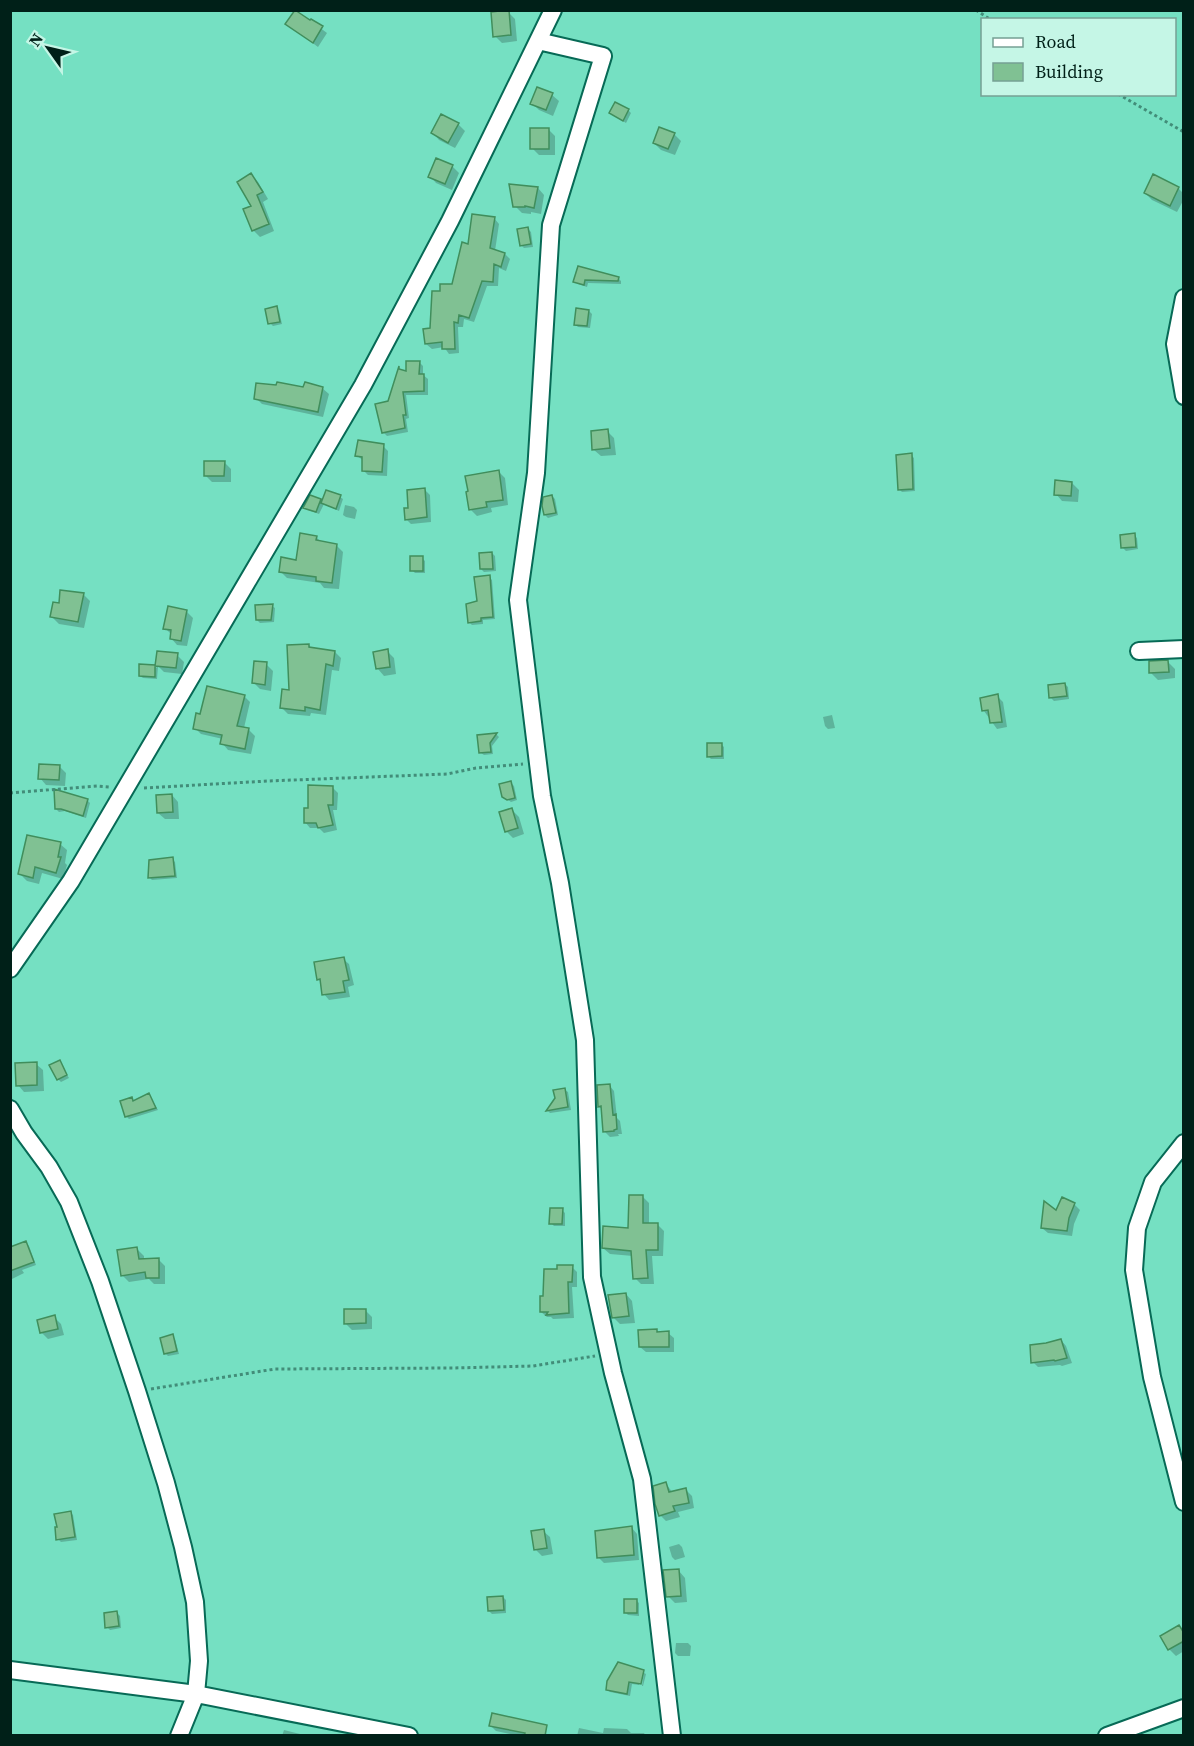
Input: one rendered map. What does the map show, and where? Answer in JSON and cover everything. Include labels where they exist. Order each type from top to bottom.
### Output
[{"type":"street","points":[[10,969],[71,881],[363,385],[450,222],[553,10]]},
{"type":"street","points":[[538,41],[603,56],[551,225],[536,474],[518,600],[542,796],[560,883],[585,1040],[592,1277],[642,1479],[672,1736]]},
{"type":"street","points":[[1184,298],[1175,344],[1184,396]]},
{"type":"street","points":[[1139,651],[1184,649]]},
{"type":"street","points":[[10,1109],[49,1167],[69,1202],[100,1281],[166,1483],[195,1602],[199,1661],[196,1694],[179,1736]]},
{"type":"street","points":[[1184,1143],[1153,1182],[1137,1228],[1134,1270],[1152,1377],[1184,1502]]},
{"type":"street","points":[[10,1670],[196,1694],[409,1736]]},
{"type":"street","points":[[1107,1736],[1184,1708]]},
{"type":"path","points":[[1121,96],[1184,132]]},
{"type":"path","points":[[10,793],[97,786],[126,789],[447,774],[476,768],[538,762]]},
{"type":"path","points":[[137,1391],[275,1369],[533,1366],[609,1353]]},
{"type":"building","points":[[295,10],[323,26],[313,43],[285,24]]},
{"type":"building","points":[[509,10],[511,35],[493,37],[491,12]]},
{"type":"building","points":[[537,87],[553,93],[546,110],[530,104]]},
{"type":"building","points":[[615,102],[629,109],[623,121],[609,113]]},
{"type":"building","points":[[441,114],[459,123],[448,143],[431,133]]},
{"type":"building","points":[[659,127],[675,133],[668,149],[653,143]]},
{"type":"building","points":[[530,128],[549,128],[549,149],[530,149]]},
{"type":"building","points":[[436,158],[453,165],[445,184],[428,177]]},
{"type":"building","points":[[251,173],[263,192],[257,195],[269,224],[252,231],[243,209],[251,206],[237,182]]},
{"type":"building","points":[[1153,174],[1179,187],[1170,206],[1144,193]]},
{"type":"building","points":[[509,184],[538,187],[534,208],[513,207]]},
{"type":"building","points":[[472,214],[495,217],[490,248],[505,253],[501,267],[494,264],[493,282],[482,281],[469,318],[459,315],[458,323],[454,322],[455,349],[442,349],[442,342],[425,344],[423,329],[430,328],[432,291],[440,291],[440,284],[452,284],[462,242],[468,244]]},
{"type":"building","points":[[528,227],[531,244],[520,246],[517,229]]},
{"type":"building","points":[[578,266],[619,277],[618,281],[585,280],[584,285],[573,282]]},
{"type":"building","points":[[277,306],[280,322],[268,324],[265,309]]},
{"type":"building","points":[[576,308],[589,310],[587,326],[574,325]]},
{"type":"building","points":[[406,361],[420,361],[419,374],[424,374],[424,391],[403,392],[405,428],[382,433],[375,404],[388,401],[399,366],[399,369],[406,371]]},
{"type":"building","points":[[277,382],[303,387],[305,382],[323,387],[318,412],[254,399],[256,383],[276,385]]},
{"type":"building","points":[[608,429],[610,448],[592,450],[591,431]]},
{"type":"building","points":[[358,440],[384,444],[382,472],[362,471],[362,457],[355,456]]},
{"type":"building","points":[[912,453],[913,489],[898,490],[896,455]]},
{"type":"building","points":[[204,461],[225,461],[224,476],[204,476]]},
{"type":"building","points":[[499,470],[503,500],[486,502],[487,507],[469,510],[465,476]]},
{"type":"building","points":[[1055,480],[1072,482],[1071,496],[1054,495]]},
{"type":"building","points":[[425,488],[427,517],[405,520],[404,508],[408,508],[407,490]]},
{"type":"building","points":[[326,490],[341,495],[336,509],[321,503]]},
{"type":"building","points":[[310,495],[321,499],[316,512],[303,508]]},
{"type":"building","points":[[552,495],[556,513],[544,515],[543,497]]},
{"type":"building","points":[[300,533],[317,536],[316,540],[337,544],[332,583],[316,581],[316,577],[279,572],[281,557],[296,560]]},
{"type":"building","points":[[1135,533],[1136,547],[1121,548],[1120,535]]},
{"type":"building","points":[[492,552],[493,569],[480,569],[479,553]]},
{"type":"building","points":[[410,556],[423,556],[423,571],[410,571]]},
{"type":"building","points":[[490,575],[493,617],[481,618],[481,621],[468,623],[466,604],[477,601],[474,577]]},
{"type":"building","points":[[60,590],[84,593],[78,622],[50,617],[53,602],[59,603]]},
{"type":"building","points":[[273,604],[271,620],[256,620],[255,605]]},
{"type":"building","points":[[168,606],[187,610],[181,641],[170,639],[171,630],[163,629]]},
{"type":"building","points":[[309,644],[309,647],[335,651],[333,666],[326,664],[320,710],[305,707],[305,711],[280,708],[282,689],[289,690],[287,645]]},
{"type":"building","points":[[388,649],[390,667],[376,669],[373,652]]},
{"type":"building","points":[[157,651],[178,653],[176,668],[155,666]]},
{"type":"building","points":[[1168,660],[1169,672],[1149,673],[1149,661]]},
{"type":"building","points":[[254,661],[267,662],[265,685],[252,683]]},
{"type":"building","points":[[139,664],[155,665],[155,677],[139,676]]},
{"type":"building","points":[[1065,683],[1067,696],[1049,698],[1048,685]]},
{"type":"building","points":[[207,686],[245,695],[237,726],[249,728],[245,749],[220,744],[222,735],[193,729],[196,713],[200,714]]},
{"type":"building","points":[[998,694],[1002,722],[990,723],[988,710],[982,711],[980,698]]},
{"type":"building","points":[[497,733],[490,743],[491,752],[479,753],[477,735]]},
{"type":"building","points":[[707,743],[722,743],[722,756],[707,757]]},
{"type":"building","points":[[39,764],[60,765],[59,780],[38,779]]},
{"type":"building","points":[[511,781],[515,798],[507,800],[502,797],[499,784]]},
{"type":"building","points":[[308,785],[333,786],[333,805],[328,805],[333,825],[318,828],[316,823],[304,823],[304,808],[308,808]]},
{"type":"building","points":[[54,789],[88,799],[83,816],[55,809]]},
{"type":"building","points":[[172,794],[173,812],[157,813],[156,795]]},
{"type":"building","points":[[512,808],[518,828],[505,832],[499,812]]},
{"type":"building","points":[[27,835],[61,842],[58,857],[61,857],[56,873],[35,867],[33,878],[18,874]]},
{"type":"building","points":[[173,857],[175,876],[148,878],[149,860]]},
{"type":"building","points":[[344,957],[349,980],[343,981],[345,992],[322,995],[320,979],[317,980],[314,962]]},
{"type":"building","points":[[60,1060],[67,1075],[57,1080],[49,1065]]},
{"type":"building","points":[[37,1062],[37,1085],[16,1086],[15,1063]]},
{"type":"building","points":[[610,1084],[613,1115],[616,1114],[617,1129],[603,1132],[597,1085]]},
{"type":"building","points":[[565,1088],[568,1107],[546,1111],[555,1098],[553,1090]]},
{"type":"building","points":[[149,1093],[156,1108],[125,1117],[120,1101],[132,1097],[133,1101]]},
{"type":"building","points":[[629,1195],[643,1195],[643,1223],[658,1223],[658,1250],[646,1250],[648,1278],[633,1279],[631,1251],[602,1248],[603,1226],[628,1228]]},
{"type":"building","points":[[1062,1197],[1075,1203],[1067,1231],[1041,1228],[1044,1201],[1056,1210]]},
{"type":"building","points":[[550,1208],[563,1208],[562,1224],[549,1224]]},
{"type":"building","points":[[26,1241],[34,1262],[10,1271],[10,1247]]},
{"type":"building","points":[[137,1247],[139,1259],[159,1258],[159,1278],[146,1278],[145,1272],[121,1276],[117,1250]]},
{"type":"building","points":[[557,1265],[573,1265],[572,1282],[568,1282],[569,1313],[546,1315],[548,1312],[540,1312],[544,1269],[557,1269]]},
{"type":"building","points":[[626,1293],[629,1316],[612,1318],[608,1295]]},
{"type":"building","points":[[344,1309],[366,1309],[366,1323],[344,1324]]},
{"type":"building","points":[[55,1315],[58,1329],[40,1333],[37,1320]]},
{"type":"building","points":[[657,1329],[657,1332],[669,1331],[669,1347],[639,1347],[638,1330]]},
{"type":"building","points":[[173,1334],[177,1351],[164,1354],[160,1338]]},
{"type":"building","points":[[1061,1339],[1067,1358],[1031,1363],[1030,1345]]},
{"type":"building","points":[[666,1482],[669,1492],[686,1488],[689,1503],[673,1506],[675,1511],[659,1516],[653,1486]]},
{"type":"building","points":[[71,1511],[75,1537],[56,1540],[55,1527],[57,1527],[54,1514]]},
{"type":"building","points":[[632,1526],[634,1555],[597,1558],[595,1531]]},
{"type":"building","points":[[544,1529],[547,1548],[534,1550],[531,1531]]},
{"type":"building","points":[[679,1569],[681,1596],[666,1597],[663,1570]]},
{"type":"building","points":[[503,1596],[504,1610],[488,1611],[487,1597]]},
{"type":"building","points":[[624,1599],[637,1599],[637,1613],[624,1613]]},
{"type":"building","points":[[117,1611],[119,1626],[105,1628],[104,1613]]},
{"type":"building","points":[[1179,1625],[1184,1633],[1184,1641],[1168,1650],[1160,1636]]},
{"type":"building","points":[[618,1662],[644,1670],[641,1684],[629,1682],[627,1694],[606,1690],[607,1681]]},
{"type":"building","points":[[492,1713],[547,1725],[545,1736],[524,1736],[525,1733],[489,1726]]}]
